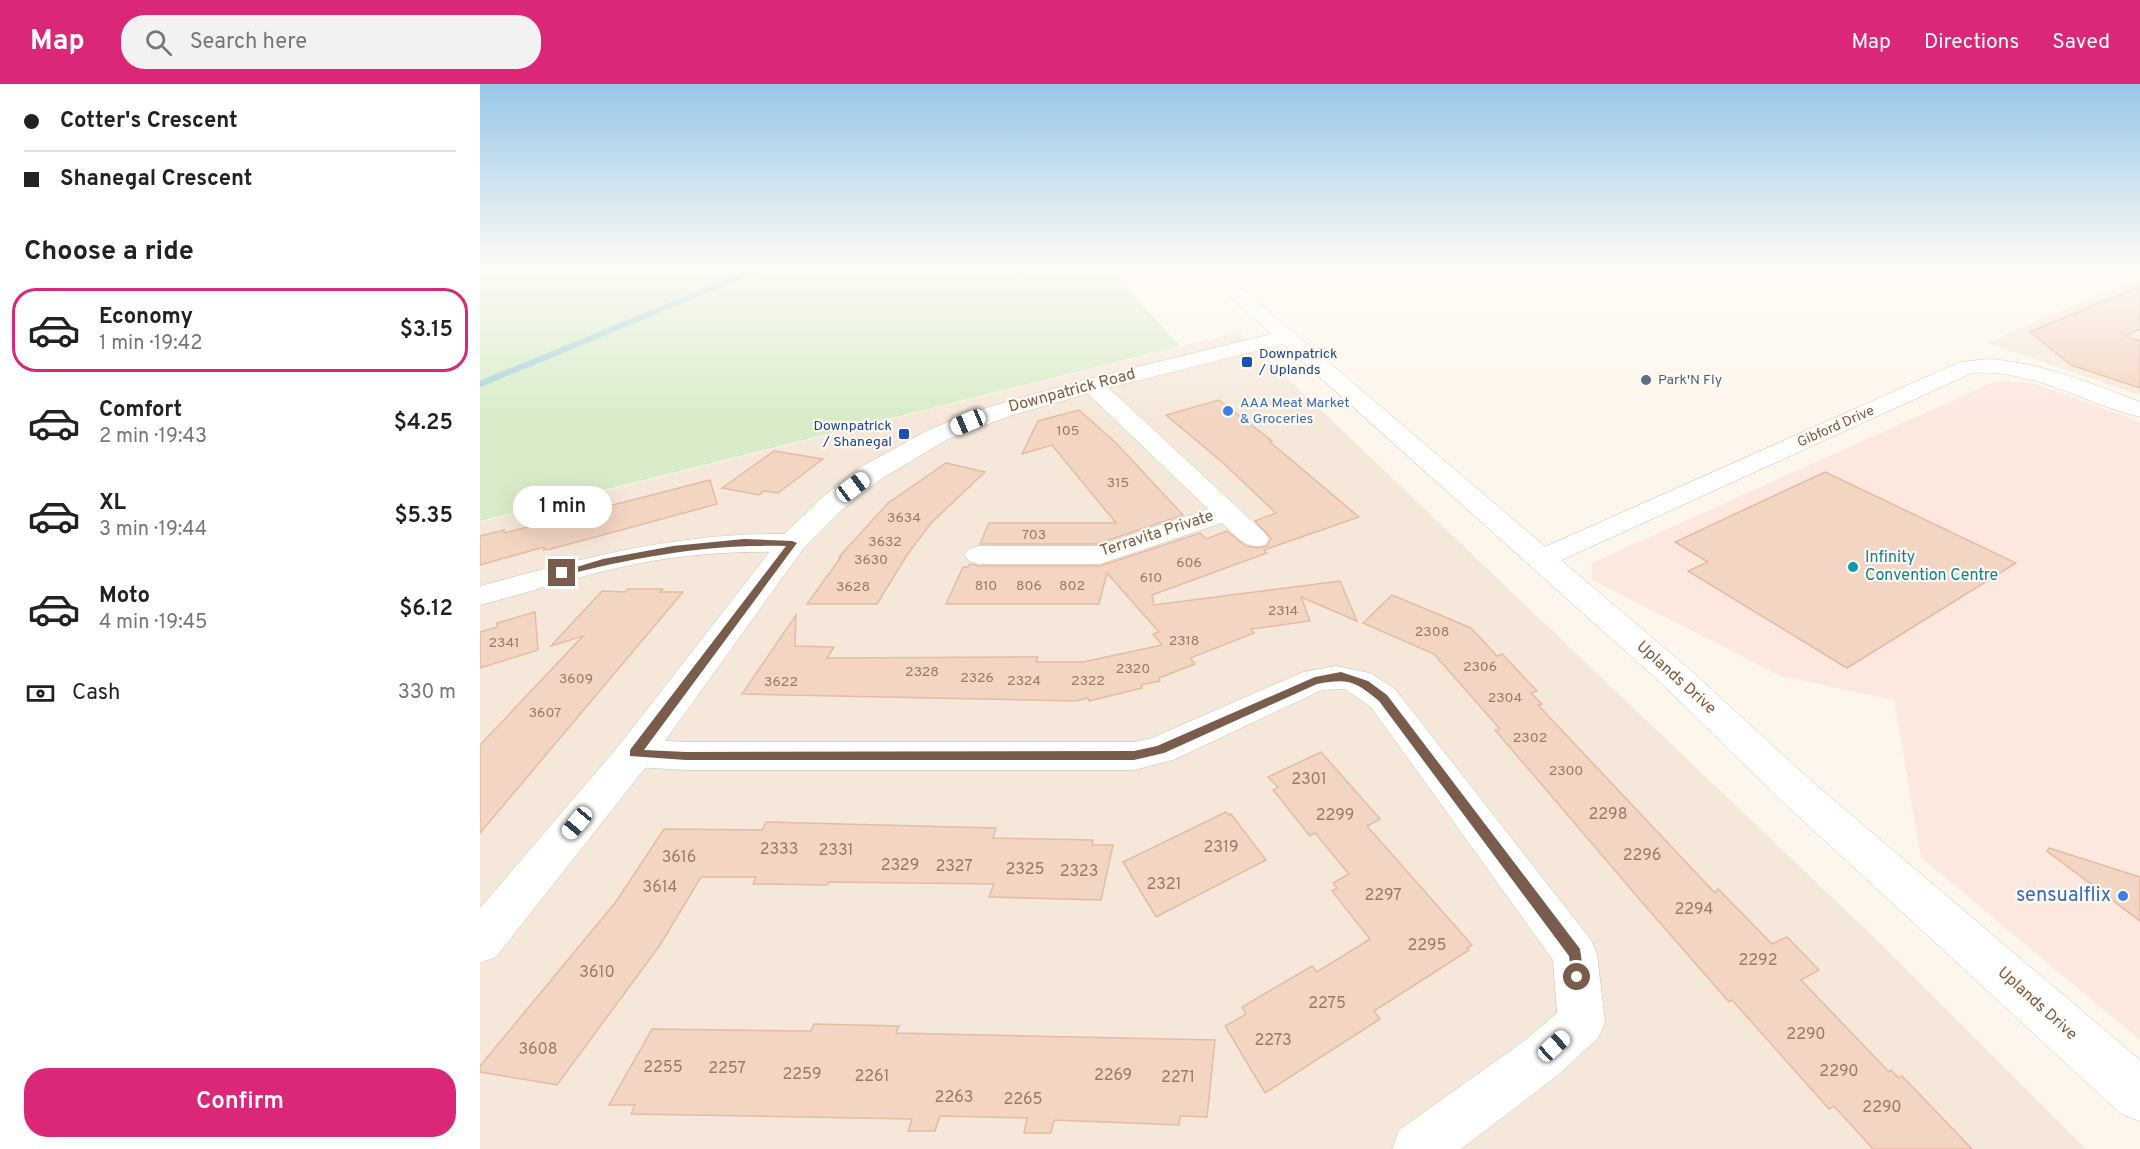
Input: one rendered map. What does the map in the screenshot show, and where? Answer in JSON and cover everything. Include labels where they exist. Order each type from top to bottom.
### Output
[{"type":"main road","name":"Uplands Drive","points":[[1262,318],[1676,676],[1801,795],[2140,1095]]},
{"type":"main road","name":"Downpatrick Road","points":[[488,920],[634,753],[792,543],[835,501],[871,473],[912,448],[968,422],[1041,398],[1284,337]]},
{"type":"street","name":"Gibford Drive","points":[[1540,559],[1968,367],[1990,365],[2033,371],[2140,410]]},
{"type":"street","name":"Terravita Private","points":[[1092,385],[1255,539]]},
{"type":"street","name":"Terravita Private","points":[[979,555],[1101,555],[1227,512]]},
{"type":"street","points":[[480,596],[603,562],[673,549],[744,542],[792,543]]},
{"type":"street","points":[[634,753],[722,756],[1134,756],[1160,750],[1315,680],[1341,676],[1364,684],[1383,698],[1575,954],[1581,1022],[1541,1058],[1418,1149]]},
{"type":"shaded area","points":[[2046,318],[2140,318],[2140,395],[1987,343]]},
{"type":"shaded area","points":[[1239,332],[1879,942],[2086,1149],[480,1149],[480,522]]},
{"type":"shaded area","points":[[1996,381],[2033,383],[2140,422],[2140,1040],[1921,857],[1894,700],[1781,676],[1592,580],[1592,563]]},
{"type":"green space","points":[[480,318],[1154,318],[1180,346],[480,521]]},
{"type":"building","points":[[2064,318],[2140,318],[2140,329],[2125,336],[2140,341],[2140,388],[2071,365],[2030,332]]},
{"type":"building","points":[[1219,400],[1272,441],[1270,442],[1359,517],[1264,550],[1267,553],[1152,595],[1154,605],[1340,581],[1357,621],[1301,597],[1310,621],[1251,629],[1254,633],[1190,658],[1195,664],[1159,678],[1160,681],[1141,685],[1142,688],[1089,701],[1088,698],[1076,701],[742,694],[796,615],[795,646],[834,647],[827,658],[1038,657],[1036,662],[1083,662],[1162,645],[1153,634],[1159,632],[1107,573],[1099,604],[946,604],[963,567],[968,567],[970,564],[979,566],[1100,566],[1200,533],[1206,539],[1227,531],[1246,546],[1258,548],[1267,546],[1271,538],[1255,521],[1276,513],[1222,462],[1166,415]]},
{"type":"building","points":[[1079,410],[1116,443],[1183,515],[1097,544],[980,544],[989,523],[1116,523],[1052,445],[1022,454],[1038,421]]},
{"type":"building","points":[[774,451],[823,459],[778,493],[764,491],[759,495],[722,488]]},
{"type":"building","points":[[946,463],[985,472],[931,523],[907,555],[877,604],[807,604],[841,557],[839,557],[888,503]]},
{"type":"building","name":"Infinity Convention Centre","points":[[1825,472],[2016,563],[1847,668],[1688,571],[1708,562],[1675,542]]},
{"type":"building","points":[[710,480],[717,504],[551,549],[544,550],[544,547],[480,565],[480,536],[504,530],[504,533]]},
{"type":"building","points":[[628,589],[663,589],[660,592],[683,592],[480,833],[480,745],[583,636],[551,646],[602,591],[625,592]]},
{"type":"building","points":[[1392,595],[1471,628],[1497,656],[1502,654],[1537,691],[1531,693],[1542,704],[1538,705],[1715,893],[1718,889],[1772,944],[1787,937],[1819,970],[1801,980],[1889,1072],[1891,1070],[1899,1078],[1902,1076],[1972,1149],[1873,1149],[1834,1106],[1829,1109],[1732,1000],[1729,1002],[1641,901],[1495,730],[1500,729],[1434,654],[1363,623]]},
{"type":"building","points":[[535,612],[538,650],[480,668],[480,632],[497,627],[497,623]]},
{"type":"building","points":[[1321,752],[1380,819],[1367,826],[1472,945],[1467,948],[1469,950],[1374,1011],[1380,1019],[1265,1093],[1225,1026],[1246,1014],[1242,1007],[1312,966],[1317,972],[1370,939],[1332,891],[1337,888],[1333,883],[1349,874],[1315,833],[1310,836],[1273,790],[1278,787],[1268,777]]},
{"type":"building","points":[[1226,812],[1231,814],[1266,860],[1156,917],[1123,862]]},
{"type":"building","points":[[766,822],[996,828],[993,838],[1093,840],[1092,845],[1113,845],[1101,900],[989,897],[994,884],[829,882],[827,885],[753,884],[756,877],[701,877],[660,945],[557,1085],[480,1072],[480,1066],[615,903],[664,829],[762,830]]},
{"type":"building","name":"sensualflix","points":[[2049,848],[2140,877],[2140,921],[2047,851]]},
{"type":"building","points":[[814,1024],[899,1026],[896,1033],[1215,1040],[1207,1117],[1180,1116],[1179,1125],[1054,1120],[1051,1133],[1024,1133],[1027,1118],[940,1116],[935,1131],[908,1131],[912,1119],[631,1114],[635,1105],[609,1105],[652,1029],[811,1031]]},
{"type":"waterway","points":[[480,384],[640,318]]},
{"type":"place","name":"Downpatrick / Uplands","points":[[1247,362]]},
{"type":"place","name":"Park'N Fly","points":[[1646,380]]},
{"type":"place","name":"AAA Meat Market & Groceries","points":[[1228,411]]},
{"type":"place","name":"Downpatrick / Shanegal","points":[[904,434]]},
{"type":"place","name":"Infinity Convention Centre","points":[[1853,567]]},
{"type":"place","name":"sensualflix","points":[[2123,896]]},
{"type":"route","points":[[562,573],[603,562],[673,549],[744,542],[792,543],[634,753],[686,756],[1134,756],[1160,750],[1315,680],[1341,676],[1364,684],[1383,698],[1575,954],[1577,977]]}]
